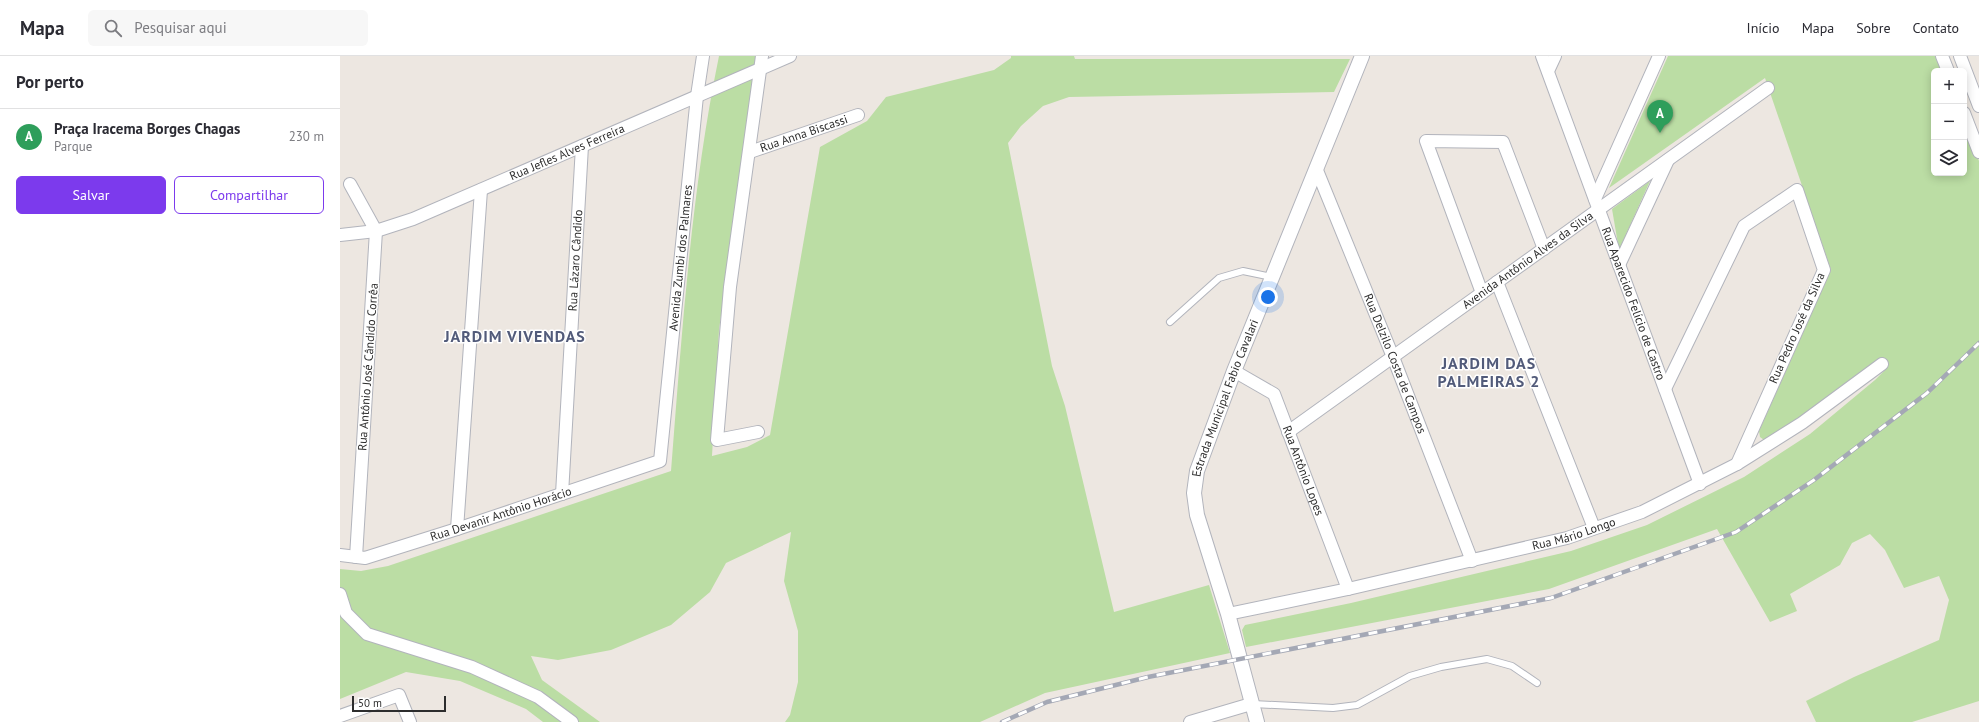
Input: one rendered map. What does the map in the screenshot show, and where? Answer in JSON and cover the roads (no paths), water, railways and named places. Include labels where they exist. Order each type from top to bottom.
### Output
[{"type":"street","name":"Avenida Zumbi dos Palmares","points":[[660,461],[697,96],[703,56]]},
{"type":"street","points":[[758,432],[717,440],[730,287],[750,152],[762,56]]},
{"type":"street","name":"Rua Jefles Alves Ferreira","points":[[340,235],[376,231],[413,219],[790,56]]},
{"type":"street","name":"Estrada Municipal Fabio Cavalari","points":[[1257,722],[1228,614],[1197,515],[1194,493],[1197,471],[1234,371],[1362,56]]},
{"type":"street","name":"Rua Aparecido Felício de Castro","points":[[1542,56],[1700,484]]},
{"type":"street","points":[[1548,71],[1555,56]]},
{"type":"street","points":[[1597,204],[1659,56]]},
{"type":"street","points":[[1942,56],[1947,68]]},
{"type":"street","points":[[1960,56],[1979,106]]},
{"type":"street","name":"Avenida Antônio Alves da Silva","points":[[1288,432],[1544,248],[1597,204],[1669,159],[1768,88]]},
{"type":"street","name":"Rua Anna Biscassi","points":[[750,152],[858,114]]},
{"type":"street","points":[[1967,121],[1979,152]]},
{"type":"street","points":[[1482,293],[1426,141],[1503,142],[1544,248]]},
{"type":"street","name":"Rua Lázaro Cândido","points":[[562,494],[582,146]]},
{"type":"street","points":[[1619,265],[1669,159]]},
{"type":"street","name":"Rua Delzilo Costa de Campos","points":[[1316,168],[1393,357],[1472,561]]},
{"type":"street","points":[[350,184],[376,231]]},
{"type":"street","points":[[457,529],[481,190]]},
{"type":"street","name":"Rua Pedro José da Silva","points":[[1665,389],[1744,226],[1796,190],[1824,270],[1737,464]]},
{"type":"street","name":"Rua Antônio José Cândido Corrêa","points":[[356,557],[376,231]]},
{"type":"street","points":[[1497,282],[1594,528]]},
{"type":"street","name":"Rua Mário Longo","points":[[1228,614],[1348,589],[1567,538],[1642,512],[1737,464],[1802,423],[1882,364]]},
{"type":"street","name":"Rua Antônio Lopes","points":[[1234,371],[1274,394],[1348,589]]},
{"type":"street","name":"Rua Devanir Antônio Horácio","points":[[340,555],[365,558],[660,461]]},
{"type":"street","points":[[340,594],[346,613],[367,634],[472,667],[538,697],[572,722]]},
{"type":"street","points":[[340,716],[400,695],[410,722]]},
{"type":"street","points":[[1190,722],[1251,704]]},
{"type":"lane","points":[[1170,322],[1219,278],[1243,271],[1272,277]]},
{"type":"lane","points":[[1251,704],[1333,708],[1357,705],[1410,676],[1441,667],[1487,659],[1512,666],[1537,683]]},
{"type":"railway","points":[[1002,722],[1047,702],[1148,677],[1551,598],[1736,532],[1814,480],[1927,393],[1979,343]]},
{"type":"place","name":"Praça Iracema Borges Chagas","points":[[1660,133]]},
{"type":"district","name":"JARDIM VIVENDAS","points":[[515,336]]},
{"type":"district","name":"JARDIM DAS PALMEIRAS 2","points":[[1489,372]]}]
